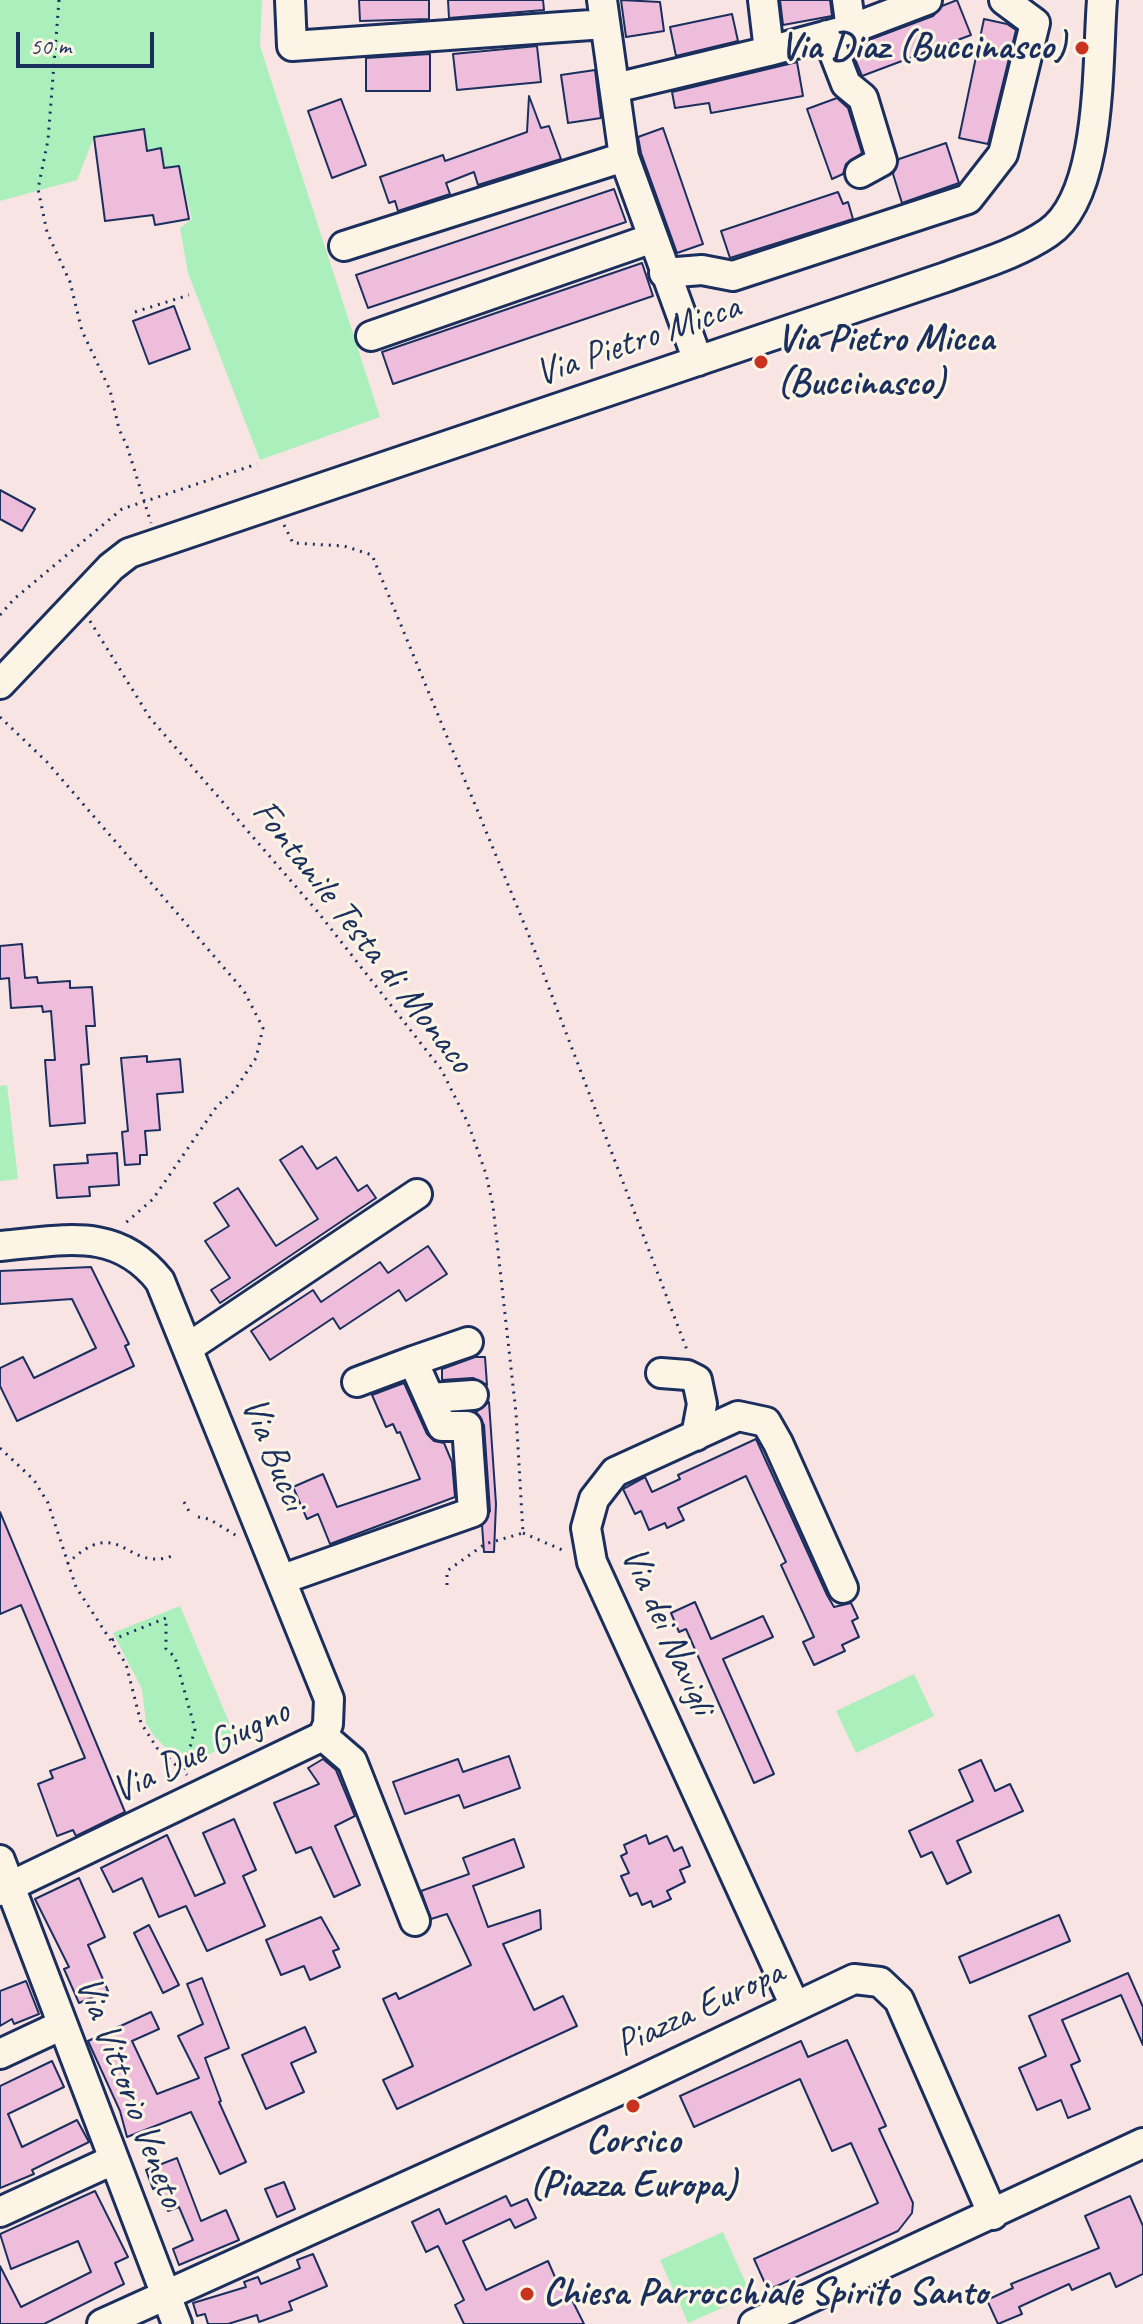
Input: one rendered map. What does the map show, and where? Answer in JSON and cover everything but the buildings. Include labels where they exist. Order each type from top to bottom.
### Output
[{"type":"street","points":[[290,0],[292,46],[604,12],[624,157],[698,361]]},
{"type":"street","points":[[763,0],[769,51]]},
{"type":"street","points":[[847,0],[839,32],[846,84],[863,98],[882,161],[860,173]]},
{"type":"street","points":[[615,88],[839,32],[927,0]]},
{"type":"street","points":[[664,273],[702,270],[733,276],[968,199],[1003,154],[1035,23],[1004,0]]},
{"type":"street","name":"Via Pietro Micca","points":[[0,684],[77,601],[129,553],[1006,256],[1050,232],[1076,203],[1090,153],[1102,0]]},
{"type":"street","points":[[344,246],[624,157]]},
{"type":"street","points":[[371,336],[653,238]]},
{"type":"street","points":[[189,1347],[417,1194]]},
{"type":"street","points":[[0,1246],[101,1241]]},
{"type":"street","name":"Via Bucci","points":[[101,1241],[149,1267],[160,1281],[329,1699],[328,1724],[323,1736]]},
{"type":"street","points":[[357,1382],[468,1342]]},
{"type":"street","points":[[283,1579],[473,1512],[467,1426],[442,1426],[413,1361]]},
{"type":"street","points":[[661,1373],[687,1375],[697,1380],[702,1404],[696,1436]]},
{"type":"street","points":[[430,1398],[473,1395]]},
{"type":"street","name":"Via dei Navigli","points":[[795,2006],[592,1562],[586,1528],[594,1499],[615,1472],[738,1416],[766,1422],[843,1588]]},
{"type":"street","name":"Via Due Giugno","points":[[3,1879],[199,1796],[323,1736],[352,1761],[415,1921]]},
{"type":"street","name":"Via Vittorio Veneto","points":[[3,1879],[177,2324]]},
{"type":"street","name":"Piazza Europa","points":[[102,2324],[624,2088],[854,1979],[880,1982],[899,2000],[993,2215]]},
{"type":"street","points":[[0,2054],[62,2025]]},
{"type":"street","points":[[754,2324],[1143,2143]]},
{"type":"street","points":[[0,2212],[113,2160]]},
{"type":"path","points":[[59,0],[48,140],[38,189],[47,232],[70,282],[82,331],[110,390],[119,429],[156,542]]},
{"type":"path","points":[[135,312],[189,295]]},
{"type":"path","points":[[0,615],[122,509],[257,464]]},
{"type":"path","points":[[273,504],[293,543],[344,546],[372,555],[528,933],[697,1380]]},
{"type":"path","name":"Fontanile Testa di Monaco","points":[[77,601],[150,718],[317,911],[441,1069],[468,1123],[486,1174],[493,1206],[516,1413],[523,1533]]},
{"type":"path","points":[[0,717],[47,762],[244,991],[263,1028],[256,1058],[234,1091],[217,1106],[153,1199],[101,1241]]},
{"type":"path","points":[[0,1448],[34,1480],[48,1503],[60,1530],[67,1564],[76,1587],[126,1664],[141,1723],[157,1748],[184,1770],[199,1796]]},
{"type":"path","points":[[184,1502],[191,1515]]},
{"type":"path","points":[[198,1517],[209,1519],[242,1540],[264,1533]]},
{"type":"path","points":[[447,1586],[447,1571],[485,1544],[523,1533],[592,1562]]},
{"type":"path","points":[[67,1564],[84,1547],[102,1541],[117,1543],[151,1559],[172,1556]]},
{"type":"path","points":[[111,1640],[166,1618],[166,1649],[175,1657],[195,1729],[184,1770]]},
{"type":"green space","points":[[0,0],[262,0],[260,46],[380,417],[260,460],[188,273],[180,228],[192,219],[179,167],[164,168],[161,148],[147,151],[143,130],[94,137],[77,180],[0,201]]},
{"type":"green space","points":[[7,1085],[18,1179],[0,1181],[0,1086]]},
{"type":"green space","points":[[180,1606],[237,1741],[184,1766],[154,1736],[146,1723],[142,1689],[113,1633]]},
{"type":"green space","points":[[914,1674],[934,1716],[856,1753],[836,1711]]},
{"type":"green space","points":[[723,2232],[751,2295],[688,2323],[660,2260]]},
{"type":"place","name":"Via Diaz (Buccinasco)","points":[[1082,48]]},
{"type":"place","name":"Via Pietro Micca (Buccinasco)","points":[[761,362]]},
{"type":"place","name":"Corsico (Piazza Europa)","points":[[633,2106]]},
{"type":"place","name":"Chiesa Parrocchiale Spirito Santo","points":[[527,2294]]}]
